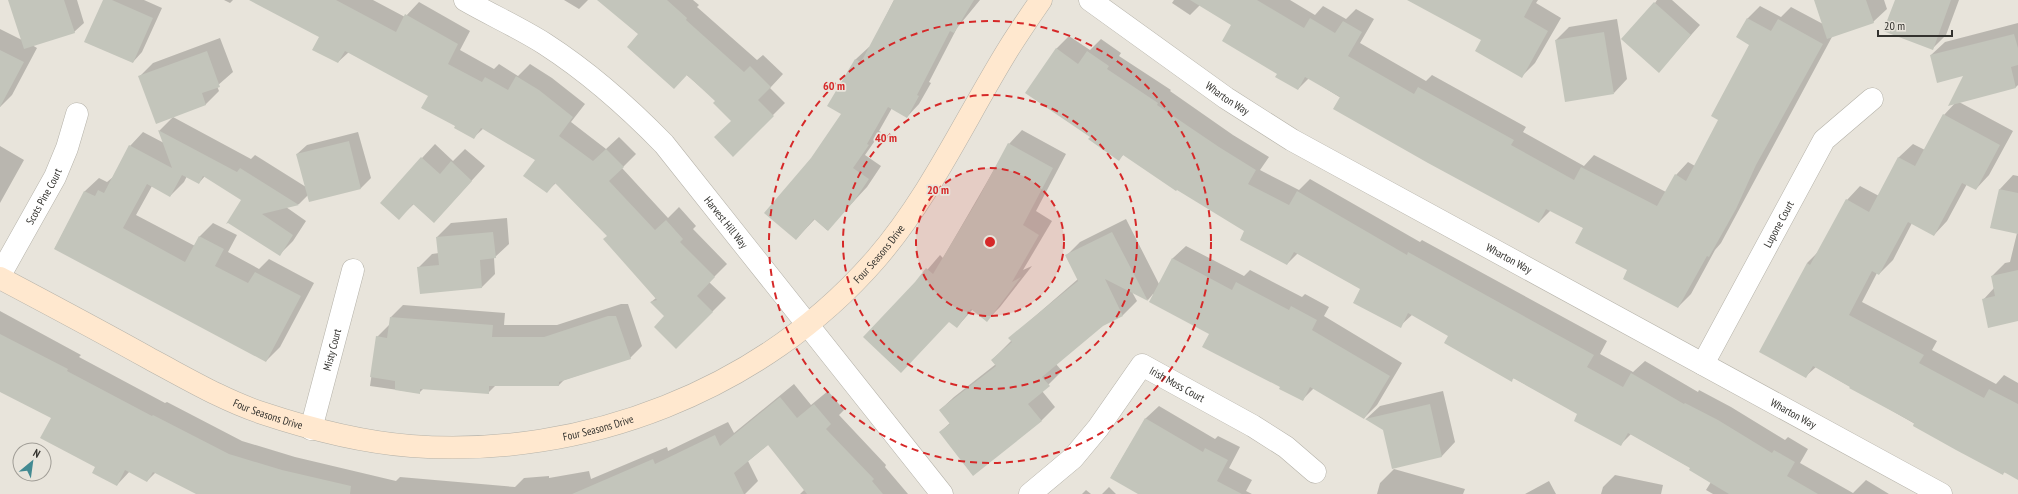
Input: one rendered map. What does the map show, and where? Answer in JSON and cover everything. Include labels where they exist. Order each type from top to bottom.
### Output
[{"type":"street","name":"Harvest Hill Way","points":[[465,0],[544,44],[590,75],[625,105],[664,144],[942,494]]},
{"type":"street","name":"Four Seasons Drive","points":[[0,278],[214,393],[258,412],[311,429],[353,438],[411,446],[469,447],[497,446],[567,437],[614,425],[670,406],[731,376],[781,344],[834,301],[876,259],[918,205],[947,158],[1009,48],[1041,0]]},
{"type":"street","name":"Wharton Way","points":[[1090,0],[1226,98],[1292,140],[1941,494]]},
{"type":"street","name":"Lupone Court","points":[[1703,364],[1824,140],[1872,99]]},
{"type":"street","name":"Scots Pine Court","points":[[0,274],[55,177],[67,148],[77,114]]},
{"type":"street","name":"Misty Court","points":[[311,429],[353,270]]},
{"type":"street","name":"Irish Moss Court","points":[[1030,494],[1073,458],[1098,428],[1142,365],[1252,426],[1286,447],[1315,472]]},
{"type":"building","points":[[8,0],[64,0],[75,33],[24,49]]},
{"type":"building","points":[[103,0],[112,0],[153,18],[133,63],[84,42]]},
{"type":"building","points":[[249,0],[336,0],[396,32],[405,14],[458,44],[448,64],[482,82],[485,77],[508,90],[516,76],[539,90],[573,117],[559,136],[593,161],[606,149],[624,167],[609,181],[655,230],[666,220],[683,239],[680,242],[715,277],[697,296],[713,312],[676,349],[654,327],[664,316],[650,302],[657,300],[603,239],[607,236],[555,183],[547,193],[523,176],[535,160],[481,128],[474,139],[454,128],[455,126],[421,108],[428,96],[345,51],[338,63],[312,50],[319,37]]},
{"type":"building","points":[[597,0],[667,0],[687,18],[686,20],[744,72],[750,66],[771,87],[758,100],[774,116],[733,157],[714,137],[731,121],[713,103],[715,101],[687,75],[674,89],[627,47],[638,34]]},
{"type":"building","points":[[894,0],[974,0],[954,33],[950,31],[917,95],[919,96],[907,118],[888,107],[867,144],[869,145],[853,168],[869,179],[854,201],[828,231],[814,219],[796,240],[764,213],[811,158],[841,114],[827,106],[855,59],[861,62]]},
{"type":"building","points":[[1190,0],[1257,0],[1304,28],[1310,18],[1335,33],[1343,21],[1362,32],[1348,56],[1414,94],[1418,87],[1514,140],[1511,145],[1574,180],[1581,167],[1657,206],[1675,174],[1686,181],[1718,120],[1711,116],[1749,45],[1736,37],[1747,18],[1771,31],[1778,19],[1823,44],[1756,165],[1736,209],[1709,257],[1707,256],[1678,308],[1623,279],[1627,270],[1575,243],[1583,228],[1546,209],[1539,223],[1428,163],[1333,109],[1340,97],[1305,77],[1298,90],[1275,77],[1277,74],[1222,41],[1231,25]]},
{"type":"building","points":[[1407,0],[1533,0],[1524,17],[1548,31],[1522,78],[1475,51],[1481,40]]},
{"type":"building","points":[[1814,0],[1866,0],[1874,23],[1827,39]]},
{"type":"building","points":[[1895,0],[1951,0],[1933,50],[1883,31]]},
{"type":"building","points":[[1654,2],[1691,35],[1659,73],[1621,39]]},
{"type":"building","points":[[1604,32],[1614,94],[1565,102],[1555,40]]},
{"type":"building","points":[[2014,34],[2018,48],[2018,65],[2011,67],[2016,88],[1948,106],[1963,76],[1937,83],[1930,55]]},
{"type":"building","points":[[1056,48],[1078,64],[1087,51],[1109,66],[1107,69],[1158,103],[1157,105],[1256,170],[1248,184],[1289,205],[1297,191],[1407,255],[1408,252],[1594,355],[1587,367],[1623,387],[1631,373],[1684,404],[1685,403],[1718,420],[1772,453],[1774,450],[1795,462],[1787,476],[1818,494],[1729,494],[1689,470],[1690,468],[1628,433],[1621,446],[1574,421],[1577,414],[1513,378],[1512,382],[1444,343],[1448,336],[1408,313],[1401,328],[1353,303],[1360,289],[1294,252],[1287,265],[1240,240],[1244,231],[1177,190],[1176,191],[1123,155],[1119,161],[1088,139],[1090,137],[1025,93]]},
{"type":"building","points":[[0,50],[24,62],[0,107]]},
{"type":"building","points":[[207,51],[220,87],[202,93],[206,105],[156,124],[138,76]]},
{"type":"building","points":[[1943,114],[2000,145],[1976,190],[1962,183],[1934,236],[1908,222],[1879,275],[1872,271],[1849,315],[1924,355],[1919,363],[1984,398],[1989,389],[2018,404],[2018,480],[2004,472],[2003,475],[1956,450],[1913,426],[1914,423],[1849,388],[1850,387],[1813,366],[1806,378],[1759,352],[1807,263],[1810,265],[1846,199],[1869,212],[1898,157],[1915,166]]},
{"type":"building","points":[[158,130],[237,172],[240,168],[299,205],[262,214],[293,235],[280,256],[228,223],[226,224],[241,200],[203,176],[199,184],[182,175],[170,197],[147,184],[123,228],[185,262],[199,236],[224,249],[215,266],[248,283],[255,272],[301,296],[266,362],[54,249],[84,191],[95,196],[98,190],[104,193],[129,145],[172,168]]},
{"type":"building","points":[[349,141],[361,189],[309,202],[296,154]]},
{"type":"building","points":[[1008,143],[1053,168],[1023,225],[1039,235],[1012,282],[1021,277],[987,322],[971,309],[957,328],[949,322],[901,373],[863,337],[915,282],[926,268],[933,274],[978,199]]},
{"type":"building","points":[[421,157],[440,174],[451,161],[472,181],[434,223],[413,204],[399,220],[380,203]]},
{"type":"building","points":[[1999,189],[2018,193],[2018,234],[1990,228]]},
{"type":"building","points":[[493,232],[496,258],[480,260],[482,288],[420,294],[417,267],[439,265],[436,237]]},
{"type":"building","points":[[1112,232],[1148,301],[1105,279],[1123,316],[1103,326],[1042,377],[1050,386],[1028,404],[1042,421],[973,476],[939,432],[950,424],[939,410],[996,366],[991,360],[1012,342],[1008,338],[1078,281],[1065,255]]},
{"type":"building","points":[[1172,258],[1232,290],[1236,282],[1289,310],[1291,306],[1317,320],[1312,330],[1390,376],[1364,419],[1310,387],[1303,401],[1279,389],[1280,387],[1202,347],[1209,334],[1149,302]]},
{"type":"building","points":[[2018,270],[2018,321],[1988,328],[1982,299],[1995,296],[1991,276]]},
{"type":"building","points":[[608,316],[616,316],[631,359],[559,382],[559,386],[489,386],[489,394],[420,389],[420,394],[395,390],[395,381],[370,377],[376,336],[387,338],[390,317],[493,325],[492,337],[544,337]]},
{"type":"building","points":[[0,334],[68,369],[67,371],[152,416],[153,415],[229,454],[282,470],[351,486],[350,494],[196,494],[153,472],[147,482],[125,470],[117,486],[92,473],[95,467],[52,444],[52,442],[48,442],[40,438],[51,418],[0,392]]},
{"type":"building","points":[[780,397],[797,418],[814,404],[831,424],[826,429],[874,479],[872,481],[883,494],[807,494],[768,445],[734,473],[744,494],[572,494],[653,459],[655,464],[715,435],[720,446]]},
{"type":"building","points":[[1430,404],[1442,457],[1392,469],[1383,430],[1365,419]]},
{"type":"building","points":[[1145,418],[1203,452],[1205,448],[1228,460],[1217,481],[1242,494],[1138,494],[1110,478]]}]
